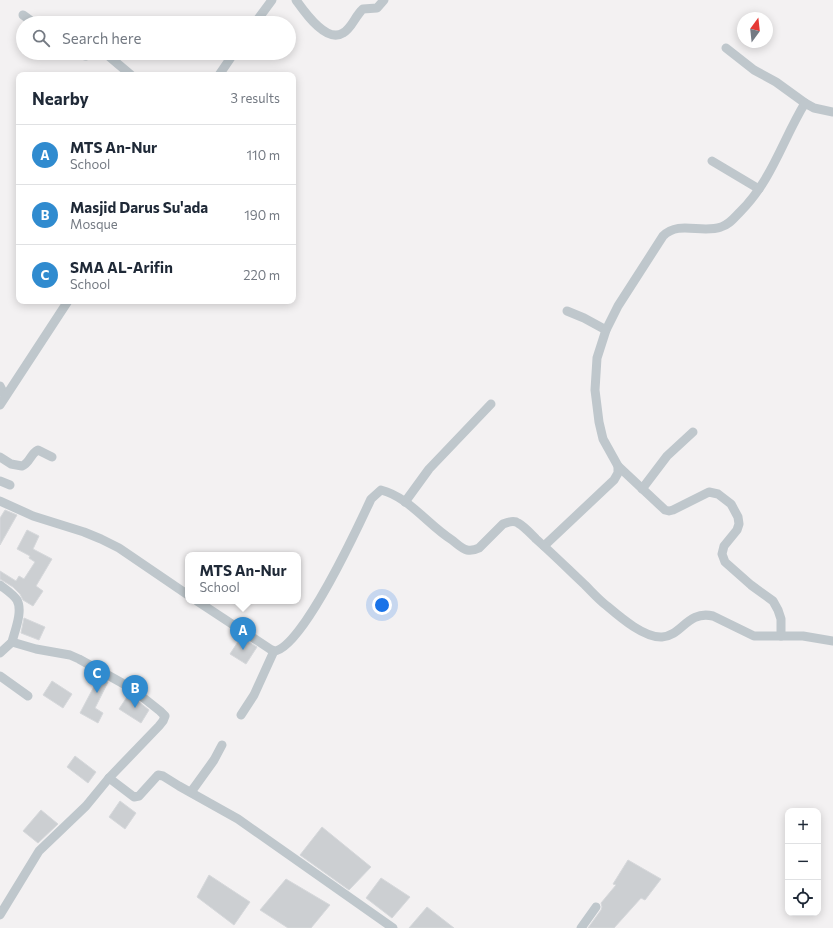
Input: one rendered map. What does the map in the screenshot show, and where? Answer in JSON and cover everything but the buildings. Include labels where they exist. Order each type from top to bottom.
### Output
[{"type":"street","points":[[260,16],[272,0]]},
{"type":"street","points":[[296,0],[321,30],[335,36],[342,34],[349,28],[363,9],[376,8],[384,0]]},
{"type":"street","points":[[726,48],[754,70],[776,82],[805,103],[814,108],[833,112]]},
{"type":"street","points":[[113,60],[127,72]]},
{"type":"street","points":[[221,72],[229,60]]},
{"type":"street","points":[[781,636],[781,619],[773,601],[751,585],[726,562],[722,554],[724,546],[737,530],[739,524],[738,517],[731,504],[718,494],[709,492],[669,511],[661,508],[618,466],[603,440],[595,390],[597,358],[606,330],[618,306],[663,236],[673,228],[709,229],[720,228],[727,225],[752,200],[773,168],[805,103]]},
{"type":"street","points":[[712,161],[759,189]]},
{"type":"street","points":[[0,405],[66,304]]},
{"type":"street","points":[[566,310],[606,330]]},
{"type":"street","points":[[0,386],[5,396]]},
{"type":"street","points":[[405,502],[429,469],[491,404]]},
{"type":"street","points":[[642,489],[667,456],[693,432]]},
{"type":"street","points":[[0,457],[11,464],[22,466],[28,462],[34,452],[38,450],[52,457]]},
{"type":"street","points":[[544,546],[614,480],[618,473],[618,466]]},
{"type":"street","points":[[0,481],[10,485]]},
{"type":"street","points":[[202,604],[274,651],[278,651],[283,648],[294,638],[321,597],[371,499],[381,490],[392,493],[405,502],[449,538],[467,550],[479,548],[503,524],[508,522],[518,523],[606,605],[637,629],[653,636],[662,637],[670,635],[694,618],[701,615],[708,615],[754,636],[803,636],[833,641]]},
{"type":"street","points":[[0,501],[33,516],[101,539],[119,548],[185,593]]},
{"type":"street","points":[[0,585],[15,598],[18,602],[19,608],[12,642],[0,653]]},
{"type":"street","points":[[0,914],[39,851],[86,806],[109,778],[165,718],[164,713],[130,688],[79,659],[70,655],[36,649],[12,642]]},
{"type":"street","points":[[241,715],[254,694],[274,651]]},
{"type":"street","points":[[0,676],[28,696]]},
{"type":"street","points":[[191,792],[214,760],[222,744]]},
{"type":"street","points":[[109,778],[134,797],[139,796],[156,776],[160,775],[238,819],[393,928]]},
{"type":"street","points":[[581,928],[596,907]]},
{"type":"place","name":"MTS An-Nur","points":[[243,650]]},
{"type":"place","name":"SMA AL-Arifin","points":[[97,693]]},
{"type":"place","name":"Masjid Darus Su'ada","points":[[135,708]]}]
